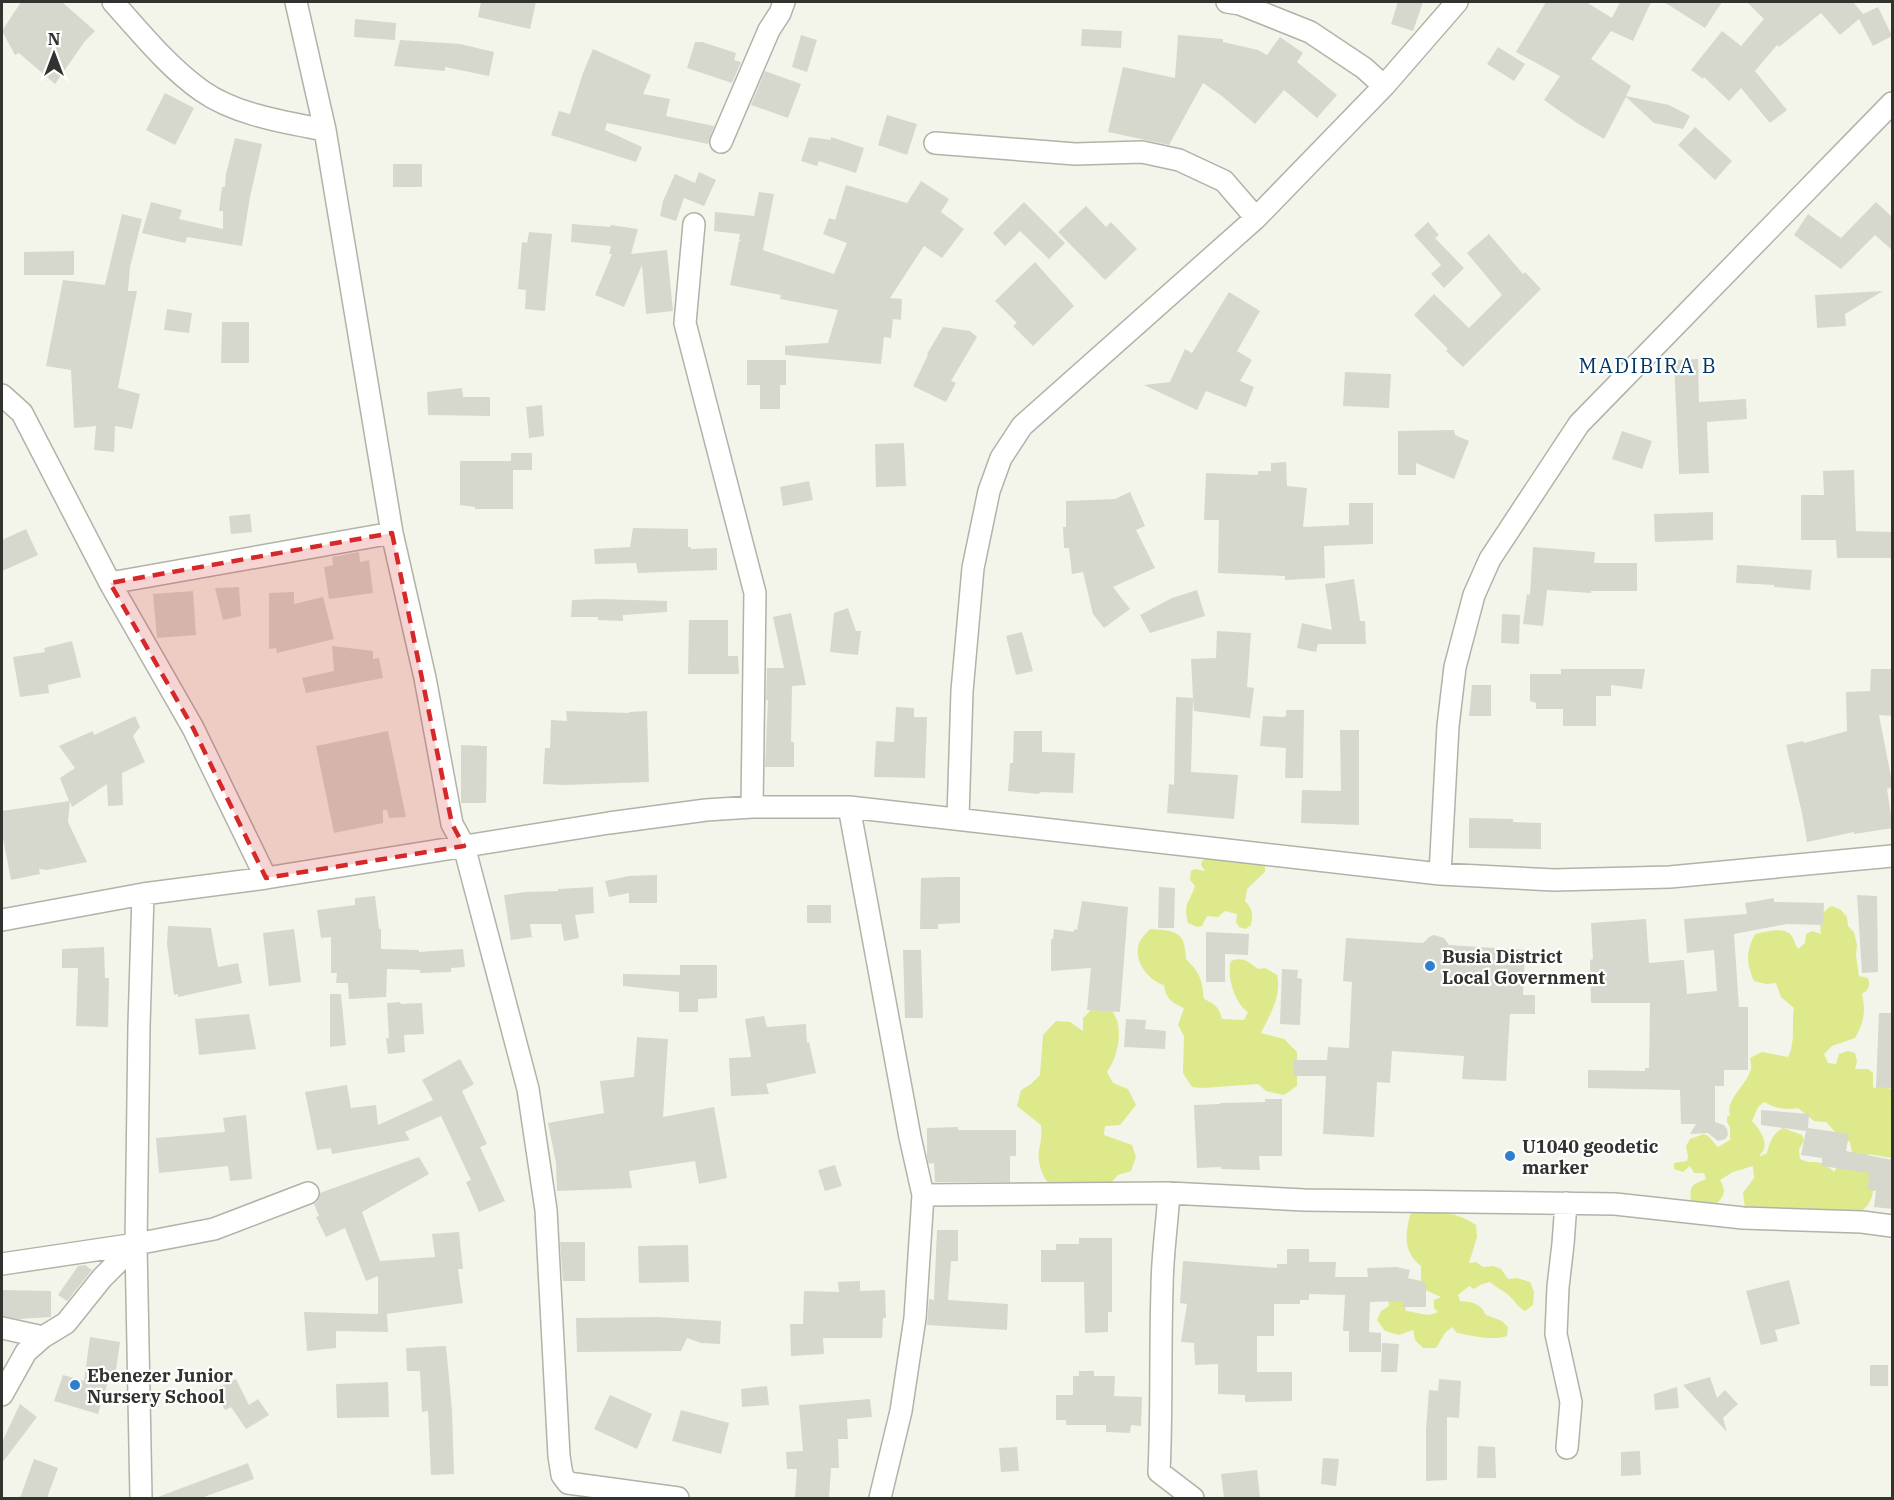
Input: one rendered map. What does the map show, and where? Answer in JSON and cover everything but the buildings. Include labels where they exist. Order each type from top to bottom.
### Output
[{"type":"street","points":[[113,2],[172,64],[202,91],[262,117],[325,130]]},
{"type":"street","points":[[296,2],[325,130],[392,533],[425,678],[452,824],[464,846],[529,1100],[546,1210],[559,1456],[562,1475],[568,1483],[678,1498]]},
{"type":"street","points":[[721,142],[769,30],[784,2]]},
{"type":"street","points":[[1227,2],[1240,4],[1310,32],[1364,68],[1384,86]]},
{"type":"street","points":[[958,818],[962,691],[973,568],[989,491],[1001,458],[1022,426],[1256,218],[1384,86],[1457,2]]},
{"type":"street","points":[[1440,874],[1448,726],[1455,668],[1474,595],[1490,559],[1579,424],[1893,103]]},
{"type":"street","points":[[935,143],[1075,154],[1142,152],[1179,160],[1224,181],[1256,218]]},
{"type":"street","points":[[694,224],[685,322],[755,593],[752,807]]},
{"type":"street","points":[[2,395],[22,413],[110,583],[193,728],[266,878]]},
{"type":"street","points":[[110,583],[392,533]]},
{"type":"street","points":[[2,920],[143,894],[266,878],[609,823],[706,810],[752,807],[849,807],[1440,874],[1554,880],[1670,877],[1893,856]]},
{"type":"street","points":[[849,807],[922,1195],[915,1318],[901,1411],[880,1498]]},
{"type":"street","points":[[141,1498],[136,1244],[143,894]]},
{"type":"street","points":[[2,1264],[136,1244],[214,1228],[308,1193]]},
{"type":"street","points":[[922,1195],[1169,1193],[1304,1200],[1615,1204],[1743,1218],[1862,1222],[1893,1226]]},
{"type":"street","points":[[1169,1193],[1162,1286],[1159,1472],[1193,1498]]},
{"type":"street","points":[[1566,1203],[1557,1287],[1556,1334],[1570,1402],[1567,1448]]},
{"type":"street","points":[[2,1395],[26,1352],[43,1337],[66,1323],[102,1278],[136,1244]]},
{"type":"street","points":[[2,1328],[43,1337]]},
{"type":"highlighted area","points":[[392,533],[452,824],[464,846],[266,878],[193,728],[110,583]]},
{"type":"green space","points":[[1209,856],[1265,864],[1265,872],[1247,889],[1245,901],[1251,909],[1252,918],[1251,925],[1246,929],[1239,927],[1236,922],[1237,914],[1225,911],[1218,917],[1207,916],[1202,926],[1197,927],[1188,923],[1186,907],[1195,886],[1190,880],[1191,871],[1195,869],[1205,871],[1201,865],[1202,861]]},
{"type":"green space","points":[[1832,906],[1841,910],[1847,917],[1848,926],[1854,932],[1857,945],[1859,976],[1868,978],[1869,983],[1868,989],[1862,994],[1863,1017],[1855,1038],[1832,1046],[1824,1054],[1828,1063],[1836,1064],[1839,1054],[1848,1051],[1855,1053],[1857,1061],[1855,1069],[1868,1069],[1873,1073],[1873,1088],[1884,1085],[1892,1090],[1892,1158],[1868,1154],[1873,1172],[1873,1192],[1868,1204],[1858,1214],[1745,1209],[1743,1193],[1754,1178],[1753,1166],[1733,1172],[1720,1180],[1724,1191],[1721,1199],[1715,1206],[1701,1207],[1691,1201],[1691,1189],[1695,1184],[1706,1179],[1704,1173],[1694,1173],[1690,1166],[1683,1172],[1674,1169],[1674,1163],[1687,1161],[1686,1146],[1690,1139],[1704,1134],[1718,1147],[1730,1140],[1727,1117],[1730,1115],[1730,1104],[1748,1077],[1751,1070],[1750,1058],[1762,1052],[1788,1057],[1792,1045],[1794,1008],[1781,997],[1776,983],[1766,984],[1754,981],[1748,957],[1752,940],[1755,934],[1774,930],[1783,931],[1791,935],[1798,949],[1805,943],[1806,934],[1812,931],[1821,934],[1821,918]],"holes":[[[1764,1102],[1781,1108],[1798,1108],[1814,1121],[1826,1122],[1840,1137],[1850,1142],[1852,1154],[1839,1164],[1834,1172],[1824,1164],[1800,1159],[1799,1150],[1804,1140],[1802,1135],[1783,1128],[1770,1142],[1767,1153],[1759,1157],[1765,1145],[1763,1137],[1752,1121],[1758,1107]]]},
{"type":"green space","points":[[1150,929],[1166,930],[1181,937],[1186,959],[1200,977],[1204,999],[1216,1006],[1222,1019],[1244,1020],[1248,1012],[1239,1003],[1233,989],[1230,974],[1231,961],[1242,959],[1258,969],[1265,968],[1277,975],[1277,997],[1261,1033],[1284,1039],[1297,1052],[1297,1086],[1284,1095],[1266,1091],[1258,1084],[1192,1087],[1183,1073],[1184,1036],[1178,1025],[1184,1008],[1170,1000],[1164,985],[1147,974],[1138,955],[1140,941]]},
{"type":"green space","points":[[1098,1003],[1109,1005],[1118,1024],[1117,1050],[1107,1072],[1113,1083],[1128,1089],[1136,1105],[1120,1125],[1105,1126],[1104,1135],[1132,1145],[1136,1157],[1131,1171],[1118,1175],[1106,1188],[1048,1184],[1039,1159],[1041,1125],[1017,1106],[1021,1090],[1040,1075],[1043,1035],[1056,1021],[1070,1022],[1083,1031],[1083,1018]]},
{"type":"green space","points":[[1415,1211],[1439,1212],[1462,1217],[1476,1225],[1477,1237],[1469,1263],[1476,1262],[1483,1267],[1493,1266],[1501,1269],[1508,1279],[1517,1278],[1530,1282],[1534,1292],[1533,1305],[1525,1311],[1490,1282],[1474,1289],[1469,1286],[1458,1295],[1460,1301],[1476,1304],[1486,1315],[1502,1321],[1508,1327],[1507,1336],[1476,1337],[1457,1333],[1452,1327],[1445,1333],[1436,1348],[1423,1348],[1415,1340],[1413,1330],[1399,1335],[1385,1331],[1377,1320],[1381,1311],[1389,1306],[1388,1295],[1406,1280],[1421,1281],[1421,1266],[1411,1255],[1407,1243],[1410,1215]],"holes":[[[1423,1289],[1441,1297],[1434,1300],[1434,1308],[1438,1312],[1426,1315],[1406,1311],[1401,1294]]]},
{"type":"place","name":"Busia District Local Government","points":[[1430,966]]},
{"type":"place","name":"U1040 geodetic marker","points":[[1510,1156]]},
{"type":"place","name":"Ebenezer Junior Nursery School","points":[[75,1385]]},
{"type":"district","name":"MADIBIRA B","points":[[1648,365]]}]
